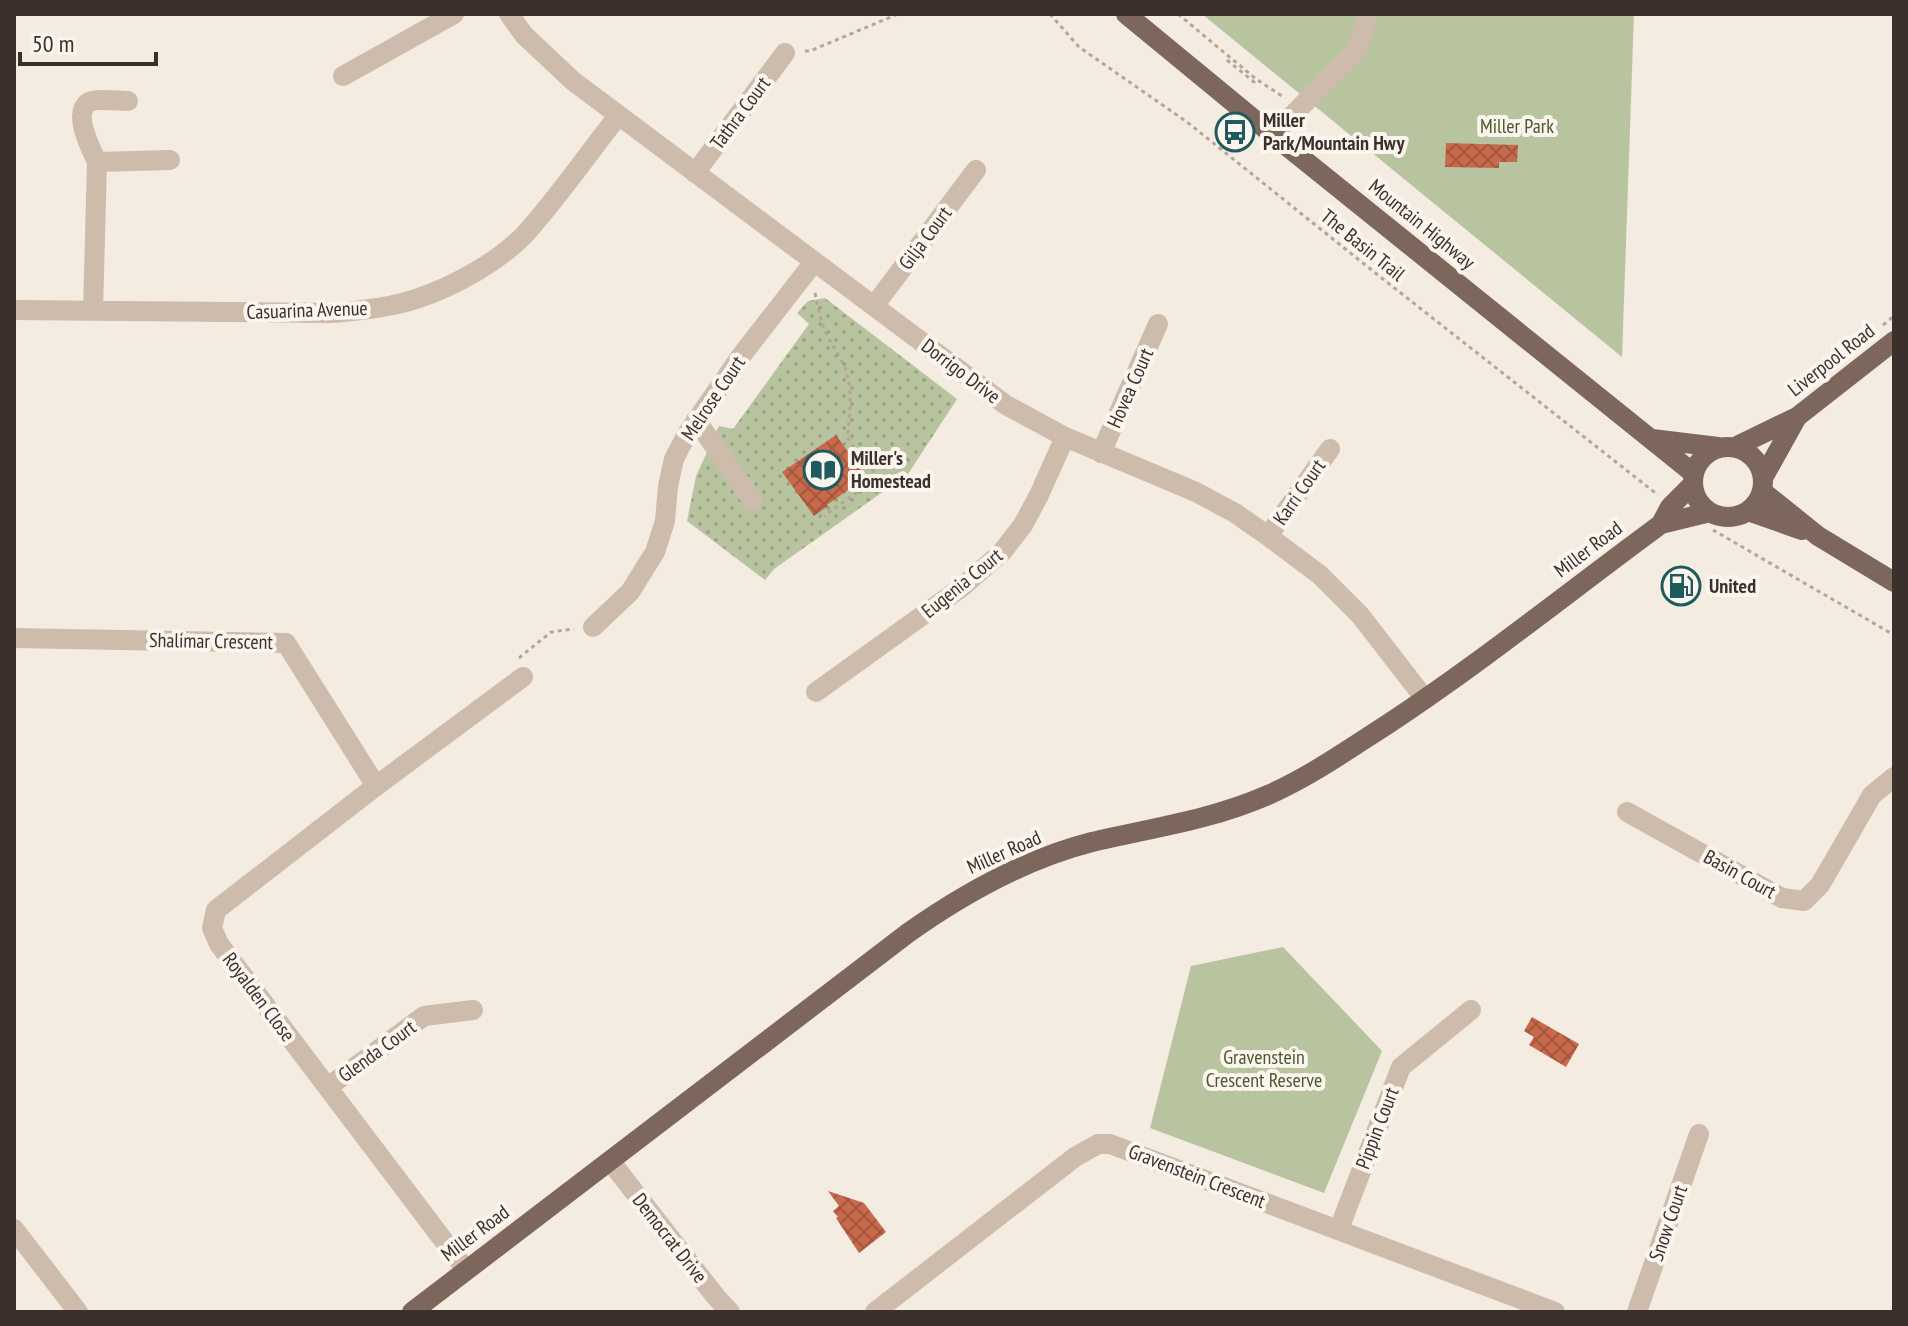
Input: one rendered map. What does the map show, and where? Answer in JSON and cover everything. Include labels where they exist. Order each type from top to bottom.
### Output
[{"type":"main road","name":"Mountain Highway","points":[[1126,14],[1652,439],[1692,479]]},
{"type":"main road","name":"Liverpool Road","points":[[1727,447],[1797,417],[1894,341]]},
{"type":"main road","name":"Liverpool Road","points":[[1763,485],[1797,417]]},
{"type":"main road","points":[[1652,439],[1727,447],[1747,451],[1759,464],[1763,485],[1757,502],[1737,516],[1708,519],[1694,494],[1692,479],[1698,461],[1707,452],[1727,447]]},
{"type":"main road","name":"Miller Road","points":[[412,1312],[943,908],[1030,863],[1090,843],[1223,813],[1307,776],[1425,699],[1661,524],[1692,479]]},
{"type":"main road","points":[[1763,485],[1818,536]]},
{"type":"main road","points":[[1748,511],[1818,536],[1894,582]]},
{"type":"main road","name":"Miller Road","points":[[1661,524],[1708,519]]},
{"type":"street","points":[[343,76],[454,14]]},
{"type":"street","name":"Dorrigo Drive","points":[[509,14],[524,35],[573,81],[1006,405],[1065,437],[1196,492],[1235,513],[1268,536],[1320,575],[1360,615],[1425,699]]},
{"type":"street","points":[[1273,135],[1357,50],[1368,14]]},
{"type":"street","name":"Tathra Court","points":[[695,173],[785,53]]},
{"type":"street","points":[[93,311],[97,162],[82,123],[89,102],[128,101]]},
{"type":"street","name":"Casuarina Avenue","points":[[14,310],[331,313],[416,299],[491,262],[525,235],[618,116]]},
{"type":"street","points":[[97,162],[170,160]]},
{"type":"street","name":"Gilja Court","points":[[874,306],[976,170]]},
{"type":"street","name":"Melrose Court","points":[[593,627],[630,592],[655,552],[665,521],[674,459],[696,420],[814,262]]},
{"type":"street","name":"Hovea Court","points":[[1101,453],[1158,324]]},
{"type":"street","points":[[696,420],[753,501]]},
{"type":"street","name":"Eugenia Court","points":[[816,692],[962,587],[1002,552],[1023,525],[1065,437]]},
{"type":"street","name":"Karri Court","points":[[1268,536],[1330,449]]},
{"type":"street","name":"Shalimar Crescent","points":[[14,638],[286,643],[376,786]]},
{"type":"street","name":"Royalden Close","points":[[466,1270],[219,944],[212,928],[216,910],[376,786],[518,670]]},
{"type":"street","name":"Basin Court","points":[[1627,812],[1782,898],[1804,901],[1820,885],[1872,795],[1894,777]]},
{"type":"street","name":"Glenda Court","points":[[328,1087],[424,1016],[473,1010]]},
{"type":"street","name":"Pippin Court","points":[[1339,1229],[1401,1067],[1471,1010]]},
{"type":"street","name":"Snow Court","points":[[1637,1312],[1699,1134]]},
{"type":"street","name":"Gravenstein Crescent","points":[[875,1312],[1075,1157],[1098,1144],[1122,1148],[1555,1312]]},
{"type":"street","name":"Democrat Drive","points":[[611,1162],[730,1312]]},
{"type":"street","points":[[14,1229],[78,1312]]},
{"type":"path","points":[[785,53],[810,51],[898,14]]},
{"type":"path","name":"The Basin Trail","points":[[1050,14],[1079,47],[1187,122],[1660,497]]},
{"type":"path","points":[[1178,14],[1256,79],[1301,108]]},
{"type":"path","points":[[1227,60],[1254,82],[1256,79]]},
{"type":"path","points":[[814,289],[825,331],[849,385],[847,437],[875,476],[870,483],[824,516]]},
{"type":"path","points":[[1708,519],[1894,635]]},
{"type":"path","points":[[518,670],[551,632],[593,627]]},
{"type":"green space","name":"Miller Park","points":[[1202,14],[1634,14],[1622,357]]},
{"type":"green space","points":[[825,298],[957,399],[908,474],[774,569],[765,580],[687,521],[696,476],[719,426],[733,429],[809,324],[797,313],[808,301]]},
{"type":"green space","name":"Gravenstein Crescent Reserve","points":[[1283,947],[1382,1051],[1324,1193],[1150,1128],[1191,966]]},
{"type":"building","points":[[1446,143],[1518,145],[1517,162],[1499,162],[1499,168],[1445,167]]},
{"type":"building","name":"Miller's Homestead","points":[[836,435],[866,477],[814,516],[782,472]]},
{"type":"building","points":[[1532,1017],[1579,1044],[1566,1067],[1529,1045],[1534,1037],[1524,1031]]},
{"type":"building","points":[[828,1191],[864,1203],[886,1232],[859,1253],[836,1218],[833,1211],[839,1206]]},
{"type":"place","name":"Miller Park/Mountain Hwy","points":[[1235,132]]},
{"type":"place","name":"Miller's Homestead","points":[[823,470]]},
{"type":"place","name":"United","points":[[1681,586]]}]
